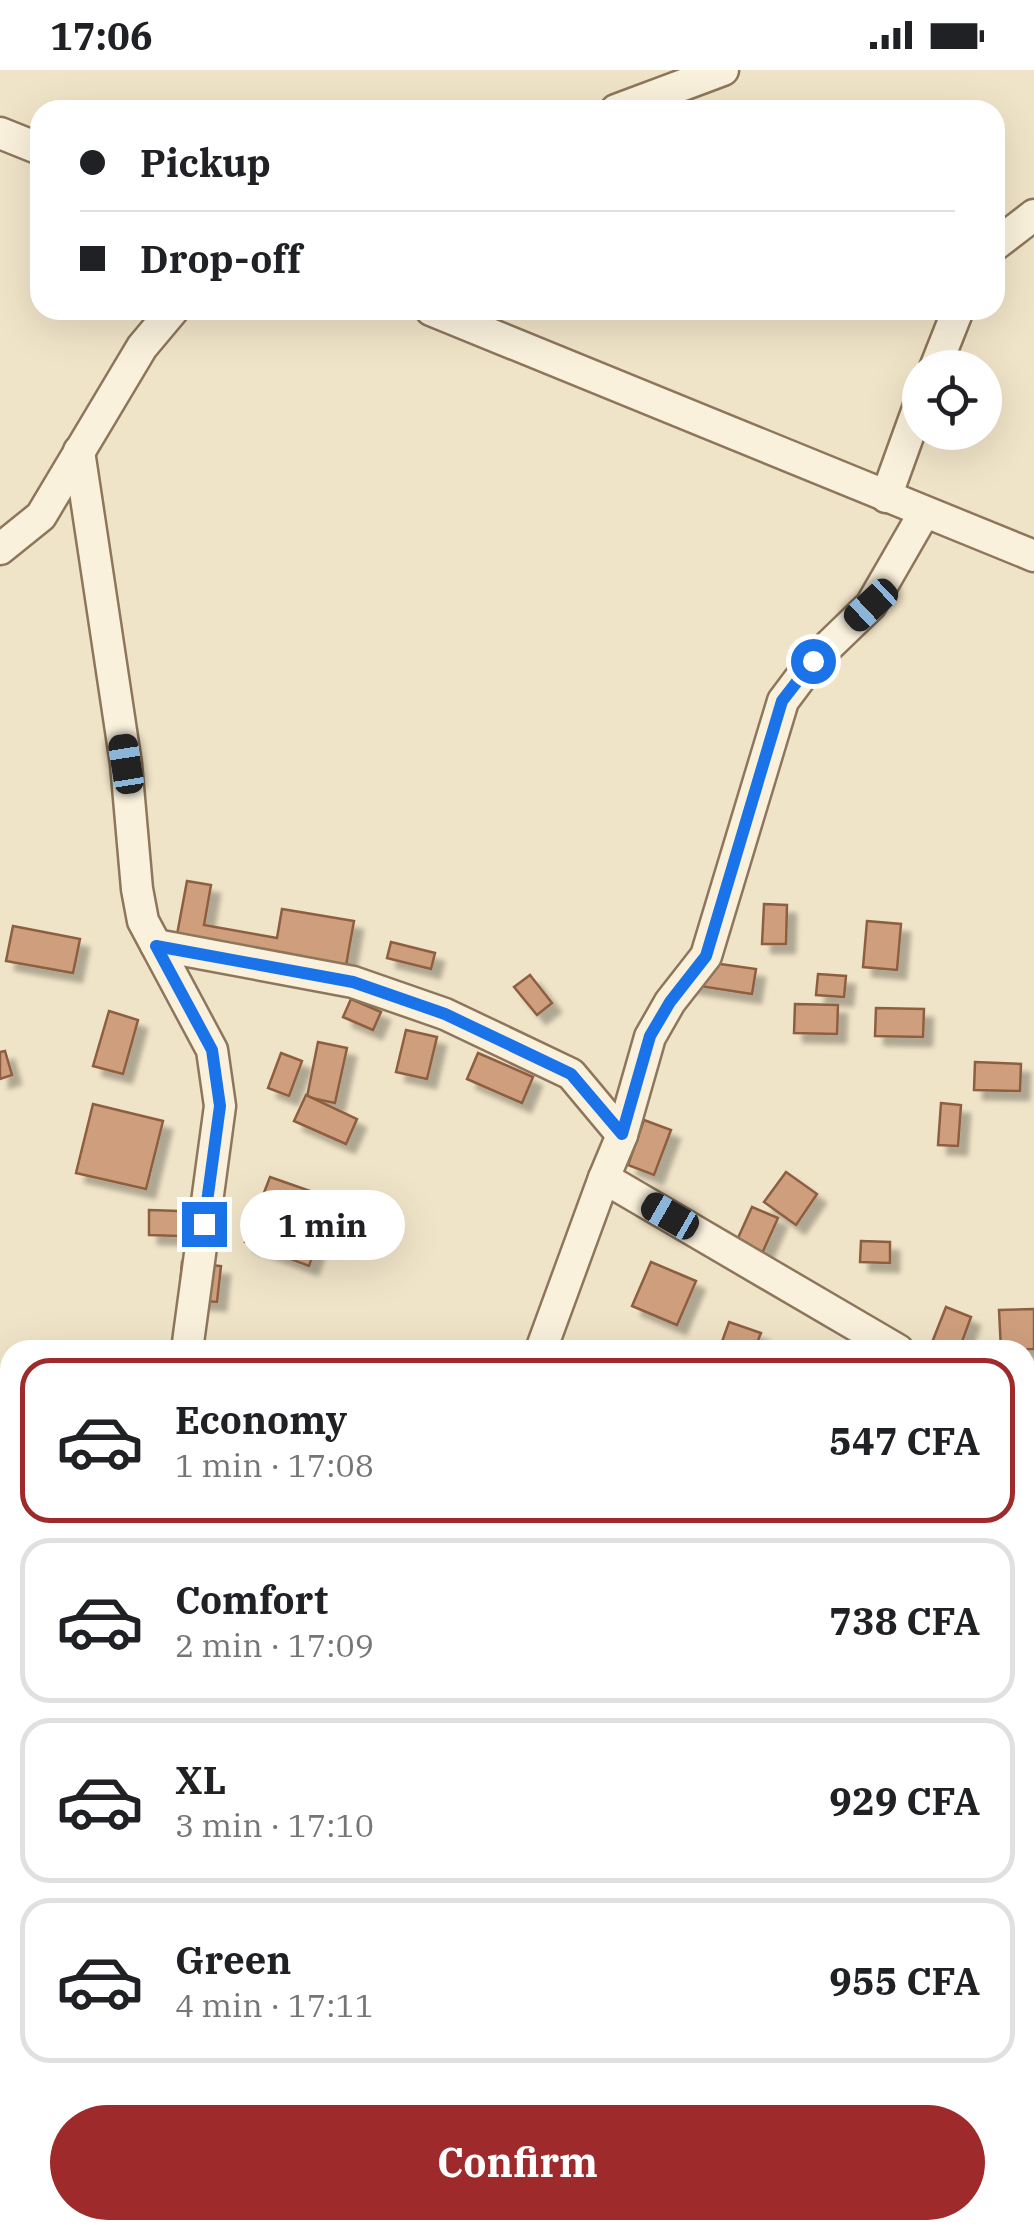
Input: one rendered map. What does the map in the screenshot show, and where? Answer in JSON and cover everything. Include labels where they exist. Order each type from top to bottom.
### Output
[{"type":"street","points":[[643,100],[723,70]]},
{"type":"street","points":[[0,133],[30,146]]},
{"type":"street","points":[[1005,237],[1034,215]]},
{"type":"street","points":[[0,550],[41,516],[142,347],[165,320]]},
{"type":"street","points":[[455,320],[1034,556]]},
{"type":"street","points":[[941,350],[954,320]]},
{"type":"street","points":[[886,497],[903,450]]},
{"type":"street","points":[[79,451],[126,764],[143,921],[212,1050],[220,1106],[189,1340]]},
{"type":"street","points":[[545,1340],[622,1134],[650,1036],[670,1002],[706,956],[782,701],[813,661],[871,605],[924,513]]},
{"type":"street","points":[[156,946],[353,982],[445,1014],[571,1074],[622,1134]]},
{"type":"street","points":[[604,1178],[881,1340]]},
{"type":"building","points":[[187,881],[211,885],[204,925],[277,938],[282,909],[354,921],[345,971],[176,940]]},
{"type":"building","points":[[764,904],[787,905],[786,944],[762,944]]},
{"type":"building","points":[[867,921],[901,924],[897,970],[863,967]]},
{"type":"building","points":[[13,926],[80,939],[73,973],[6,961]]},
{"type":"building","points":[[391,942],[435,953],[431,969],[387,958]]},
{"type":"building","points":[[692,960],[756,969],[752,994],[687,984]]},
{"type":"building","points":[[818,974],[846,976],[844,997],[816,995]]},
{"type":"building","points":[[530,975],[552,1003],[537,1015],[514,987]]},
{"type":"building","points":[[351,999],[381,1012],[373,1030],[343,1017]]},
{"type":"building","points":[[795,1004],[838,1005],[837,1034],[794,1033]]},
{"type":"building","points":[[876,1008],[924,1009],[923,1037],[875,1036]]},
{"type":"building","points":[[109,1011],[138,1020],[123,1074],[93,1066]]},
{"type":"building","points":[[406,1030],[437,1037],[427,1079],[396,1072]]},
{"type":"building","points":[[318,1042],[347,1048],[335,1103],[307,1097]]},
{"type":"building","points":[[5,1051],[12,1075],[0,1079],[0,1052]]},
{"type":"building","points":[[281,1053],[302,1061],[289,1096],[268,1088]]},
{"type":"building","points":[[478,1053],[533,1077],[522,1103],[467,1079]]},
{"type":"building","points":[[975,1062],[1021,1064],[1020,1091],[974,1090]]},
{"type":"building","points":[[306,1095],[357,1119],[346,1144],[294,1121]]},
{"type":"building","points":[[941,1103],[961,1105],[958,1146],[938,1145]]},
{"type":"building","points":[[93,1104],[163,1121],[146,1189],[76,1173]]},
{"type":"building","points":[[644,1120],[671,1130],[654,1175],[628,1165]]},
{"type":"building","points":[[786,1172],[817,1194],[796,1225],[764,1202]]},
{"type":"building","points":[[270,1177],[333,1199],[309,1266],[245,1242]]},
{"type":"building","points":[[752,1207],[778,1218],[759,1260],[733,1249]]},
{"type":"building","points":[[149,1210],[179,1211],[179,1236],[149,1235]]},
{"type":"building","points":[[346,1213],[374,1219],[368,1242],[340,1236]]},
{"type":"building","points":[[861,1241],[890,1242],[890,1263],[860,1262]]},
{"type":"building","points":[[182,1262],[221,1266],[217,1302],[179,1299]]},
{"type":"building","points":[[651,1262],[696,1281],[677,1325],[632,1306]]},
{"type":"building","points":[[946,1307],[971,1317],[963,1340],[933,1340]]},
{"type":"building","points":[[1034,1309],[1034,1340],[1000,1340],[999,1310]]},
{"type":"building","points":[[729,1322],[761,1333],[758,1340],[723,1340]]},
{"type":"route","points":[[204,1224],[220,1106],[212,1050],[156,946],[353,982],[445,1014],[571,1074],[622,1134],[650,1036],[670,1002],[706,956],[782,701],[813,661]]}]
